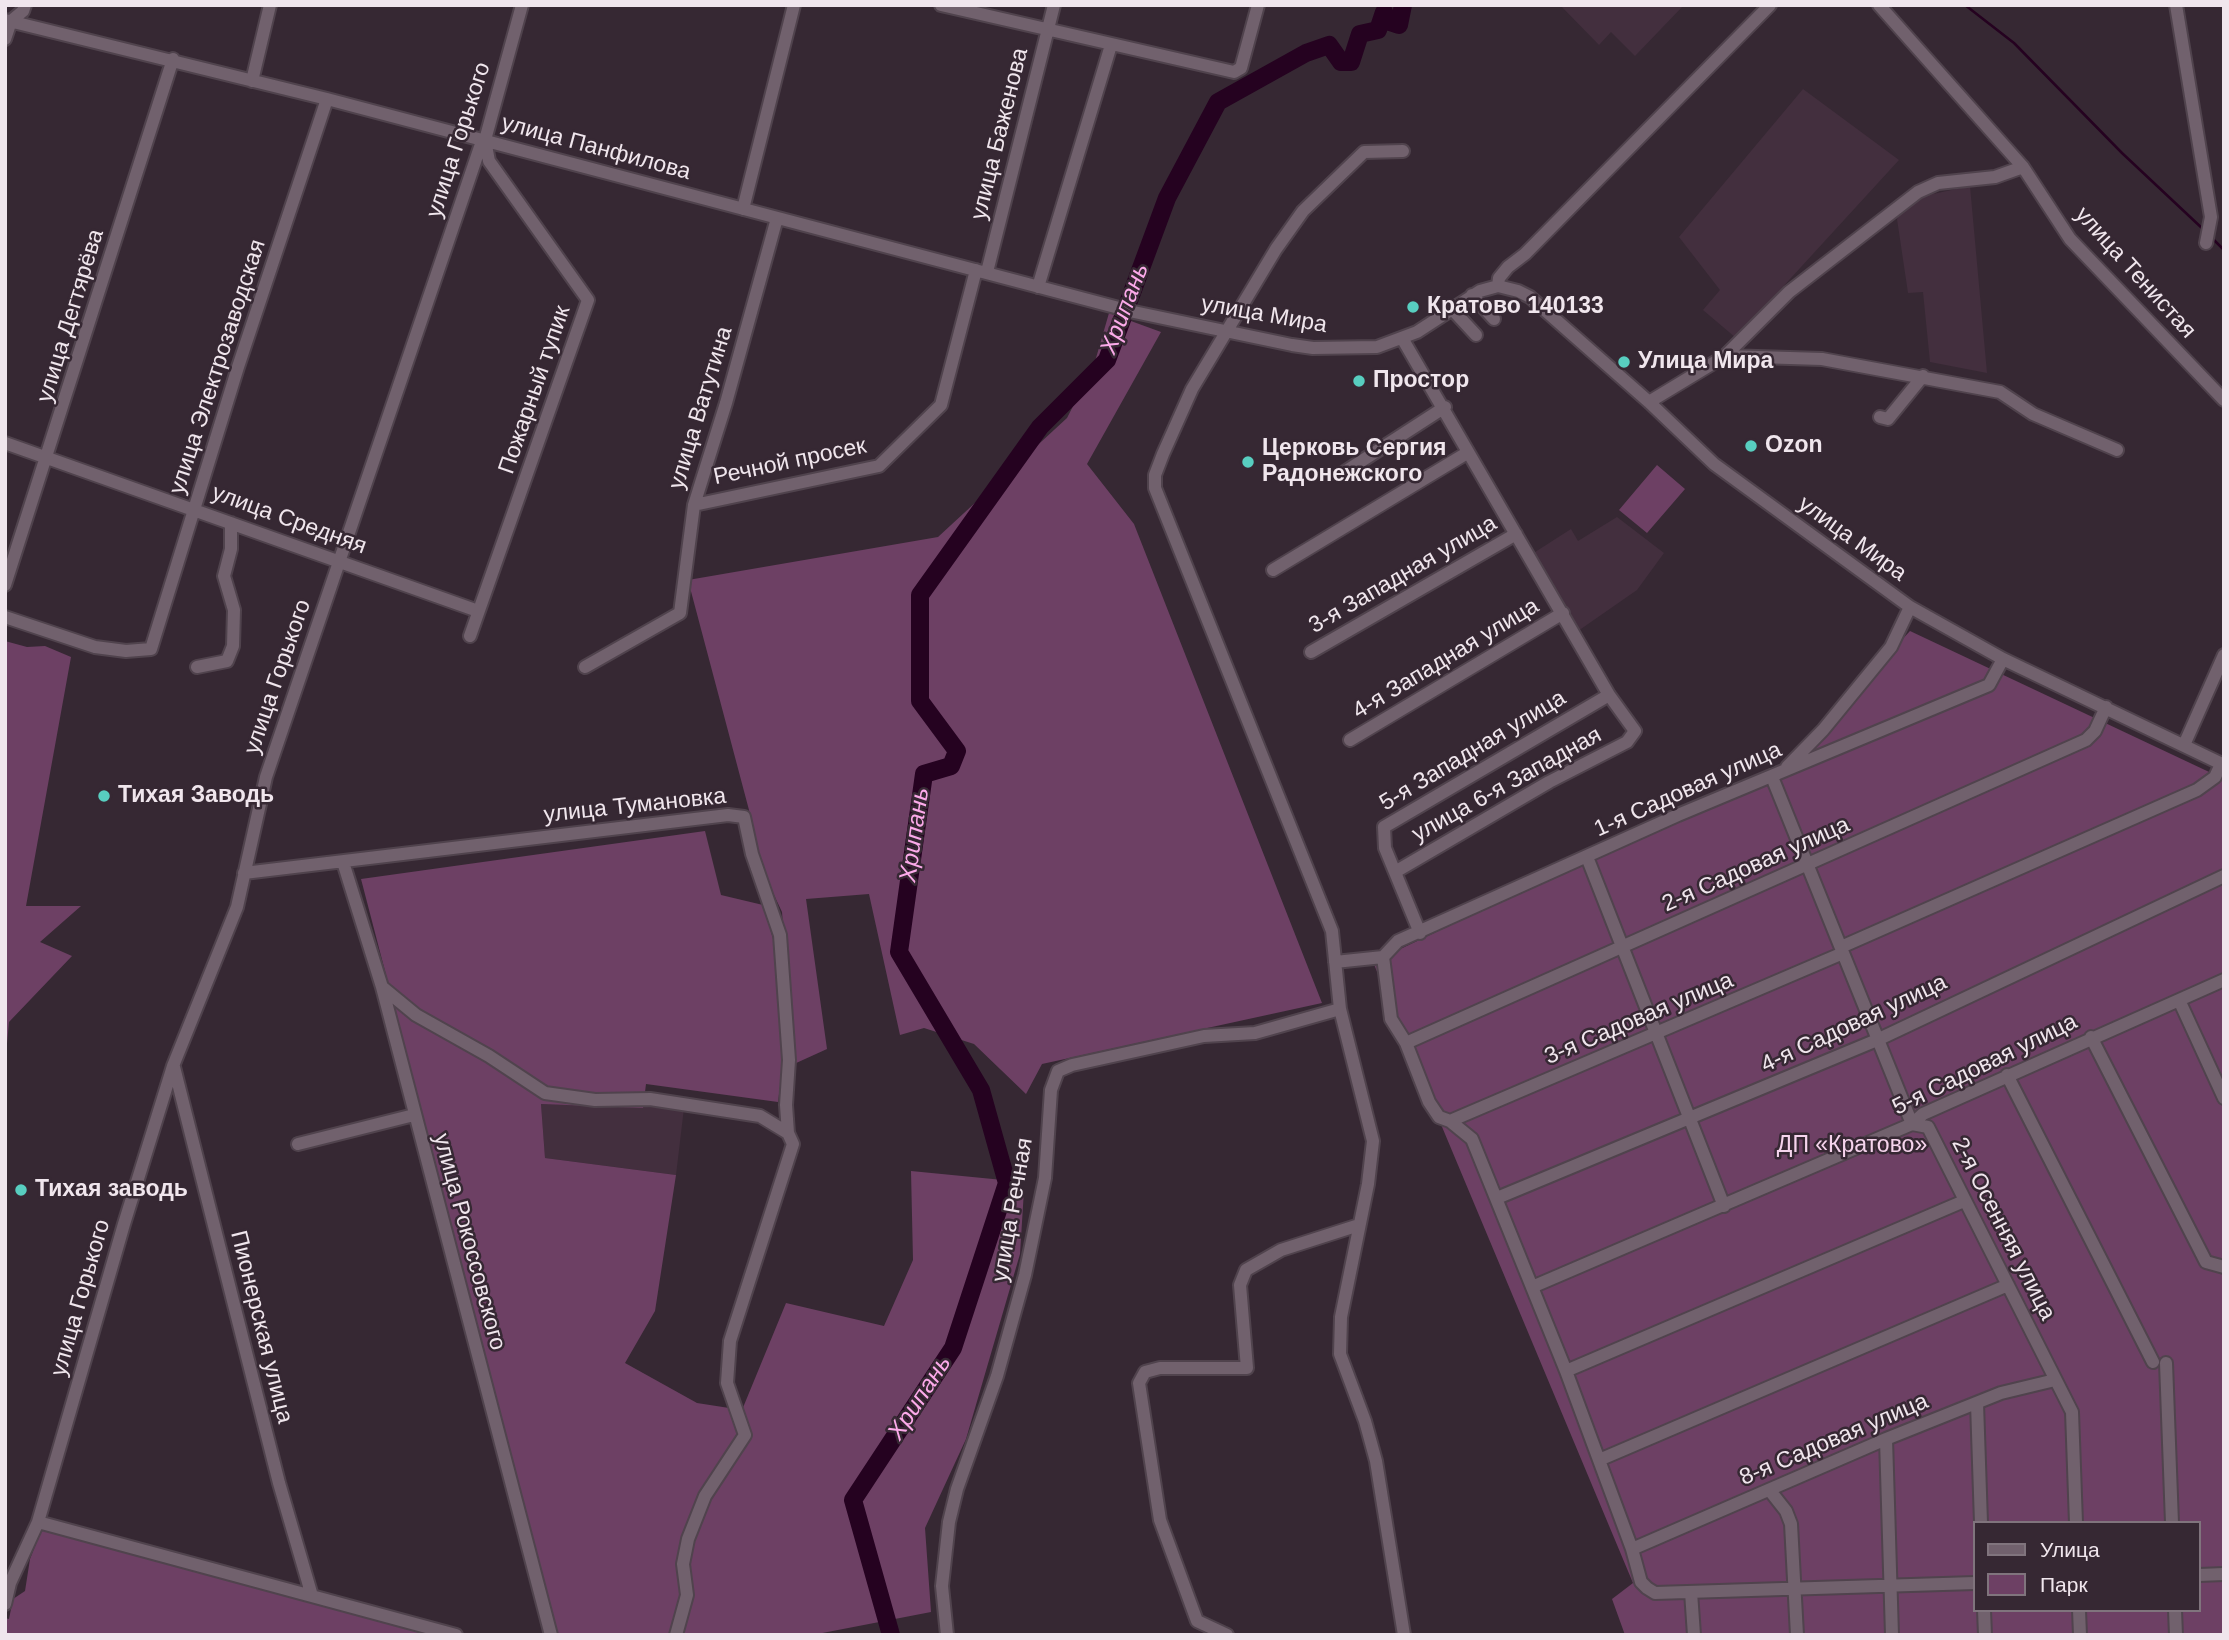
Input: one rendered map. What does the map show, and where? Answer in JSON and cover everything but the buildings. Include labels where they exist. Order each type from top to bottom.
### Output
[{"type":"street","points":[[5,39],[8,20],[23,11],[25,5]]},
{"type":"street","points":[[252,81],[270,5]]},
{"type":"street","name":"улица Горького","points":[[5,1604],[10,1583],[38,1522],[124,1224],[173,1066],[237,907],[266,777],[480,147],[485,140],[522,5]]},
{"type":"street","points":[[743,208],[794,5]]},
{"type":"street","points":[[941,5],[1234,72],[1241,68],[1258,5]]},
{"type":"street","name":"улица Баженова","points":[[981,271],[1054,5]]},
{"type":"street","points":[[1498,286],[1499,278],[1508,267],[1525,254],[1770,5]]},
{"type":"street","name":"улица Тенистая","points":[[1879,5],[2023,167],[2070,239],[2224,400]]},
{"type":"street","points":[[2176,5],[2211,217],[2206,243]]},
{"type":"street","name":"улица Панфилова","points":[[8,20],[173,59],[1134,312]]},
{"type":"street","points":[[1038,286],[1111,45]]},
{"type":"street","name":"улица Дегтярёва","points":[[5,585],[49,456],[173,59]]},
{"type":"street","name":"улица Электрозаводская","points":[[5,617],[95,647],[126,651],[151,649],[238,367],[327,99]]},
{"type":"street","name":"Пожарный тупик","points":[[470,636],[589,300],[489,161],[485,140]]},
{"type":"street","points":[[1403,151],[1364,152],[1335,177],[1303,211],[1276,249],[1182,410],[1155,475],[1155,488],[1332,931],[1340,1009],[1373,1141],[1368,1184],[1341,1317],[1340,1354],[1365,1421],[1376,1461],[1404,1635]]},
{"type":"street","points":[[1649,402],[1725,356],[1789,292],[1918,192],[1938,183],[1995,177],[2023,167]]},
{"type":"street","name":"улица Ватутина","points":[[585,667],[680,613],[694,505],[730,390],[777,218]]},
{"type":"street","name":"Речной просек","points":[[694,505],[880,466],[941,405],[981,271]]},
{"type":"street","name":"улица Мира","points":[[1134,312],[1313,348],[1363,350],[1402,338],[1472,295],[1498,286],[1530,298],[1649,402],[1714,464],[1910,607],[2003,659],[2106,706],[2222,764]]},
{"type":"street","points":[[1472,295],[1494,318]]},
{"type":"street","points":[[1451,308],[1476,335]]},
{"type":"street","points":[[1402,338],[1445,407],[1467,453],[1609,695]]},
{"type":"street","points":[[1725,356],[1822,359],[2000,391],[2033,414],[2117,450]]},
{"type":"street","points":[[1880,417],[1888,419],[1926,377]]},
{"type":"street","points":[[1343,473],[1445,407]]},
{"type":"street","name":"улица Средняя","points":[[5,443],[49,456],[478,611]]},
{"type":"street","points":[[1273,570],[1467,453]]},
{"type":"street","points":[[197,667],[228,661],[233,646],[234,610],[224,576],[231,549],[231,523]]},
{"type":"street","name":"3-я Западная улица","points":[[1311,652],[1516,534]]},
{"type":"street","points":[[1777,774],[1823,730],[1891,647],[1910,607]]},
{"type":"street","name":"4-я Западная улица","points":[[1350,740],[1563,613]]},
{"type":"street","points":[[2184,745],[2224,655]]},
{"type":"street","name":"1-я Садовая улица","points":[[1383,957],[1398,941],[1777,774],[1989,685],[2003,659]]},
{"type":"street","name":"улица 6-я Западная","points":[[1395,872],[1549,782],[1627,742],[1635,731],[1609,695]]},
{"type":"street","name":"5-я Западная улица","points":[[1420,933],[1383,840],[1382,832],[1387,824],[1609,695]]},
{"type":"street","name":"2-я Садовая улица","points":[[1406,1043],[2086,740],[2095,732],[2106,706]]},
{"type":"street","name":"3-я Садовая улица","points":[[1450,1121],[1655,1036],[2197,790],[2214,777],[2222,764]]},
{"type":"street","name":"2-я Осенняя улица","points":[[1777,774],[1808,864],[1912,1124],[1928,1127],[2072,1412],[2076,1521]]},
{"type":"street","name":"улица Тумановка","points":[[244,873],[728,815],[744,817],[752,854],[780,935],[789,1060],[788,1133],[793,1144],[730,1341],[726,1383],[745,1435],[705,1496],[688,1539],[683,1564],[687,1595],[677,1635]]},
{"type":"street","points":[[1587,857],[1655,1036],[1724,1206]]},
{"type":"street","name":"улица Рокоссовского","points":[[343,862],[382,987],[551,1635]]},
{"type":"street","name":"4-я Садовая улица","points":[[1496,1198],[1877,1040],[2224,877]]},
{"type":"street","points":[[1335,962],[1383,957],[1391,1019],[1406,1043],[1429,1102],[1439,1117],[1450,1121],[1472,1139],[1566,1371],[1632,1549],[1641,1582],[1647,1588],[1655,1594],[1795,1587],[1974,1583]]},
{"type":"street","name":"5-я Садовая улица","points":[[1532,1287],[1912,1124],[1923,1114],[2007,1075],[2224,980]]},
{"type":"street","points":[[382,987],[416,1015],[489,1056],[545,1093],[595,1100],[650,1099],[760,1116],[788,1133]]},
{"type":"street","points":[[2179,1000],[2224,1098]]},
{"type":"street","name":"улица Речная","points":[[947,1635],[942,1586],[949,1522],[957,1489],[998,1376],[1022,1286],[1043,1188],[1051,1090],[1058,1070],[1204,1036],[1255,1033],[1340,1009]]},
{"type":"street","points":[[2091,1037],[2206,1262],[2224,1266]]},
{"type":"street","name":"Пионерская улица","points":[[173,1066],[279,1483],[312,1596]]},
{"type":"street","points":[[2007,1075],[2160,1362],[2172,1521]]},
{"type":"street","points":[[298,1144],[414,1115]]},
{"type":"street","points":[[1566,1371],[1964,1201]]},
{"type":"street","points":[[1227,1635],[1197,1620],[1160,1520],[1139,1383],[1145,1372],[1160,1368],[1247,1368],[1240,1285],[1246,1270],[1281,1250],[1359,1226]]},
{"type":"street","points":[[1599,1460],[2008,1284]]},
{"type":"street","name":"8-я Садовая улица","points":[[1632,1549],[1770,1492],[1886,1439],[1977,1403],[2055,1380]]},
{"type":"street","points":[[1977,1403],[1981,1521]]},
{"type":"street","points":[[1886,1439],[1892,1635]]},
{"type":"street","points":[[1770,1492],[1786,1511],[1791,1524],[1797,1635]]},
{"type":"street","points":[[38,1522],[456,1635]]},
{"type":"street","points":[[2201,1575],[2224,1574]]},
{"type":"street","points":[[1691,1592],[1694,1635]]},
{"type":"street","points":[[1984,1612],[1985,1635]]},
{"type":"street","points":[[2079,1612],[2080,1635]]},
{"type":"street","points":[[2175,1612],[2176,1635]]},
{"type":"shaded area","points":[[1560,5],[1684,5],[1635,56],[1611,32],[1599,45]]},
{"type":"shaded area","points":[[1803,89],[1899,160],[1736,338],[1703,310],[1720,290],[1679,237]]},
{"type":"shaded area","points":[[1970,186],[1987,373],[1930,362],[1923,292],[1908,293],[1897,219],[1902,208],[1919,197]]},
{"type":"shaded area","points":[[1617,517],[1664,553],[1637,590],[1578,631],[1532,554],[1571,529],[1578,541]]},
{"type":"shaded area","points":[[541,1104],[684,1108],[676,1175],[545,1158]]},
{"type":"green space","points":[[1109,313],[1161,332],[1087,464],[1134,524],[1322,1003],[1042,1064],[1026,1094],[974,1044],[924,1028],[900,1035],[869,894],[806,899],[827,1049],[794,1064],[782,912],[759,863],[751,835],[749,810],[688,580],[938,537],[1067,418],[1094,365]]},
{"type":"green space","points":[[1657,465],[1685,489],[1647,533],[1619,510]]},
{"type":"green space","name":"ДП «Кратово»","points":[[1910,631],[2224,779],[2224,1635],[1625,1635],[1612,1599],[1633,1583],[1373,962],[1783,767]]},
{"type":"green space","points":[[5,641],[27,647],[45,646],[71,657],[26,906],[81,906],[40,942],[72,956],[9,1022],[5,1065]]},
{"type":"green space","points":[[705,831],[721,895],[763,905],[777,952],[784,1057],[778,1102],[646,1084],[643,1108],[541,1104],[545,1158],[676,1175],[655,1311],[625,1363],[697,1403],[742,1410],[786,1303],[884,1326],[913,1260],[911,1171],[1003,1180],[1024,1190],[1020,1254],[966,1439],[925,1528],[931,1612],[812,1635],[558,1635],[361,879]]},
{"type":"green space","points":[[42,1528],[439,1635],[5,1635],[5,1618],[9,1619],[13,1599],[25,1591],[30,1559]]},
{"type":"waterway","name":"Хрипань","points":[[891,1635],[853,1500],[953,1348],[1007,1183],[981,1090],[899,952],[924,774],[951,766],[957,751],[920,701],[920,595],[1040,427],[1107,360],[1167,198],[1218,102],[1306,53],[1329,45],[1341,62],[1351,62],[1360,34],[1378,30],[1384,12],[1387,21],[1399,25],[1403,5]]},
{"type":"waterway","points":[[1965,5],[2014,43],[2122,153],[2204,230]]},
{"type":"waterway","points":[[2211,237],[2224,250]]},
{"type":"place","name":"Кратово 140133","points":[[1413,307]]},
{"type":"place","name":"Улица Мира","points":[[1624,362]]},
{"type":"place","name":"Простор","points":[[1359,381]]},
{"type":"place","name":"Ozon","points":[[1751,446]]},
{"type":"place","name":"Церковь Сергия Радонежского","points":[[1248,462]]},
{"type":"place","name":"Тихая Заводь","points":[[104,796]]},
{"type":"place","name":"Тихая заводь","points":[[21,1190]]}]
